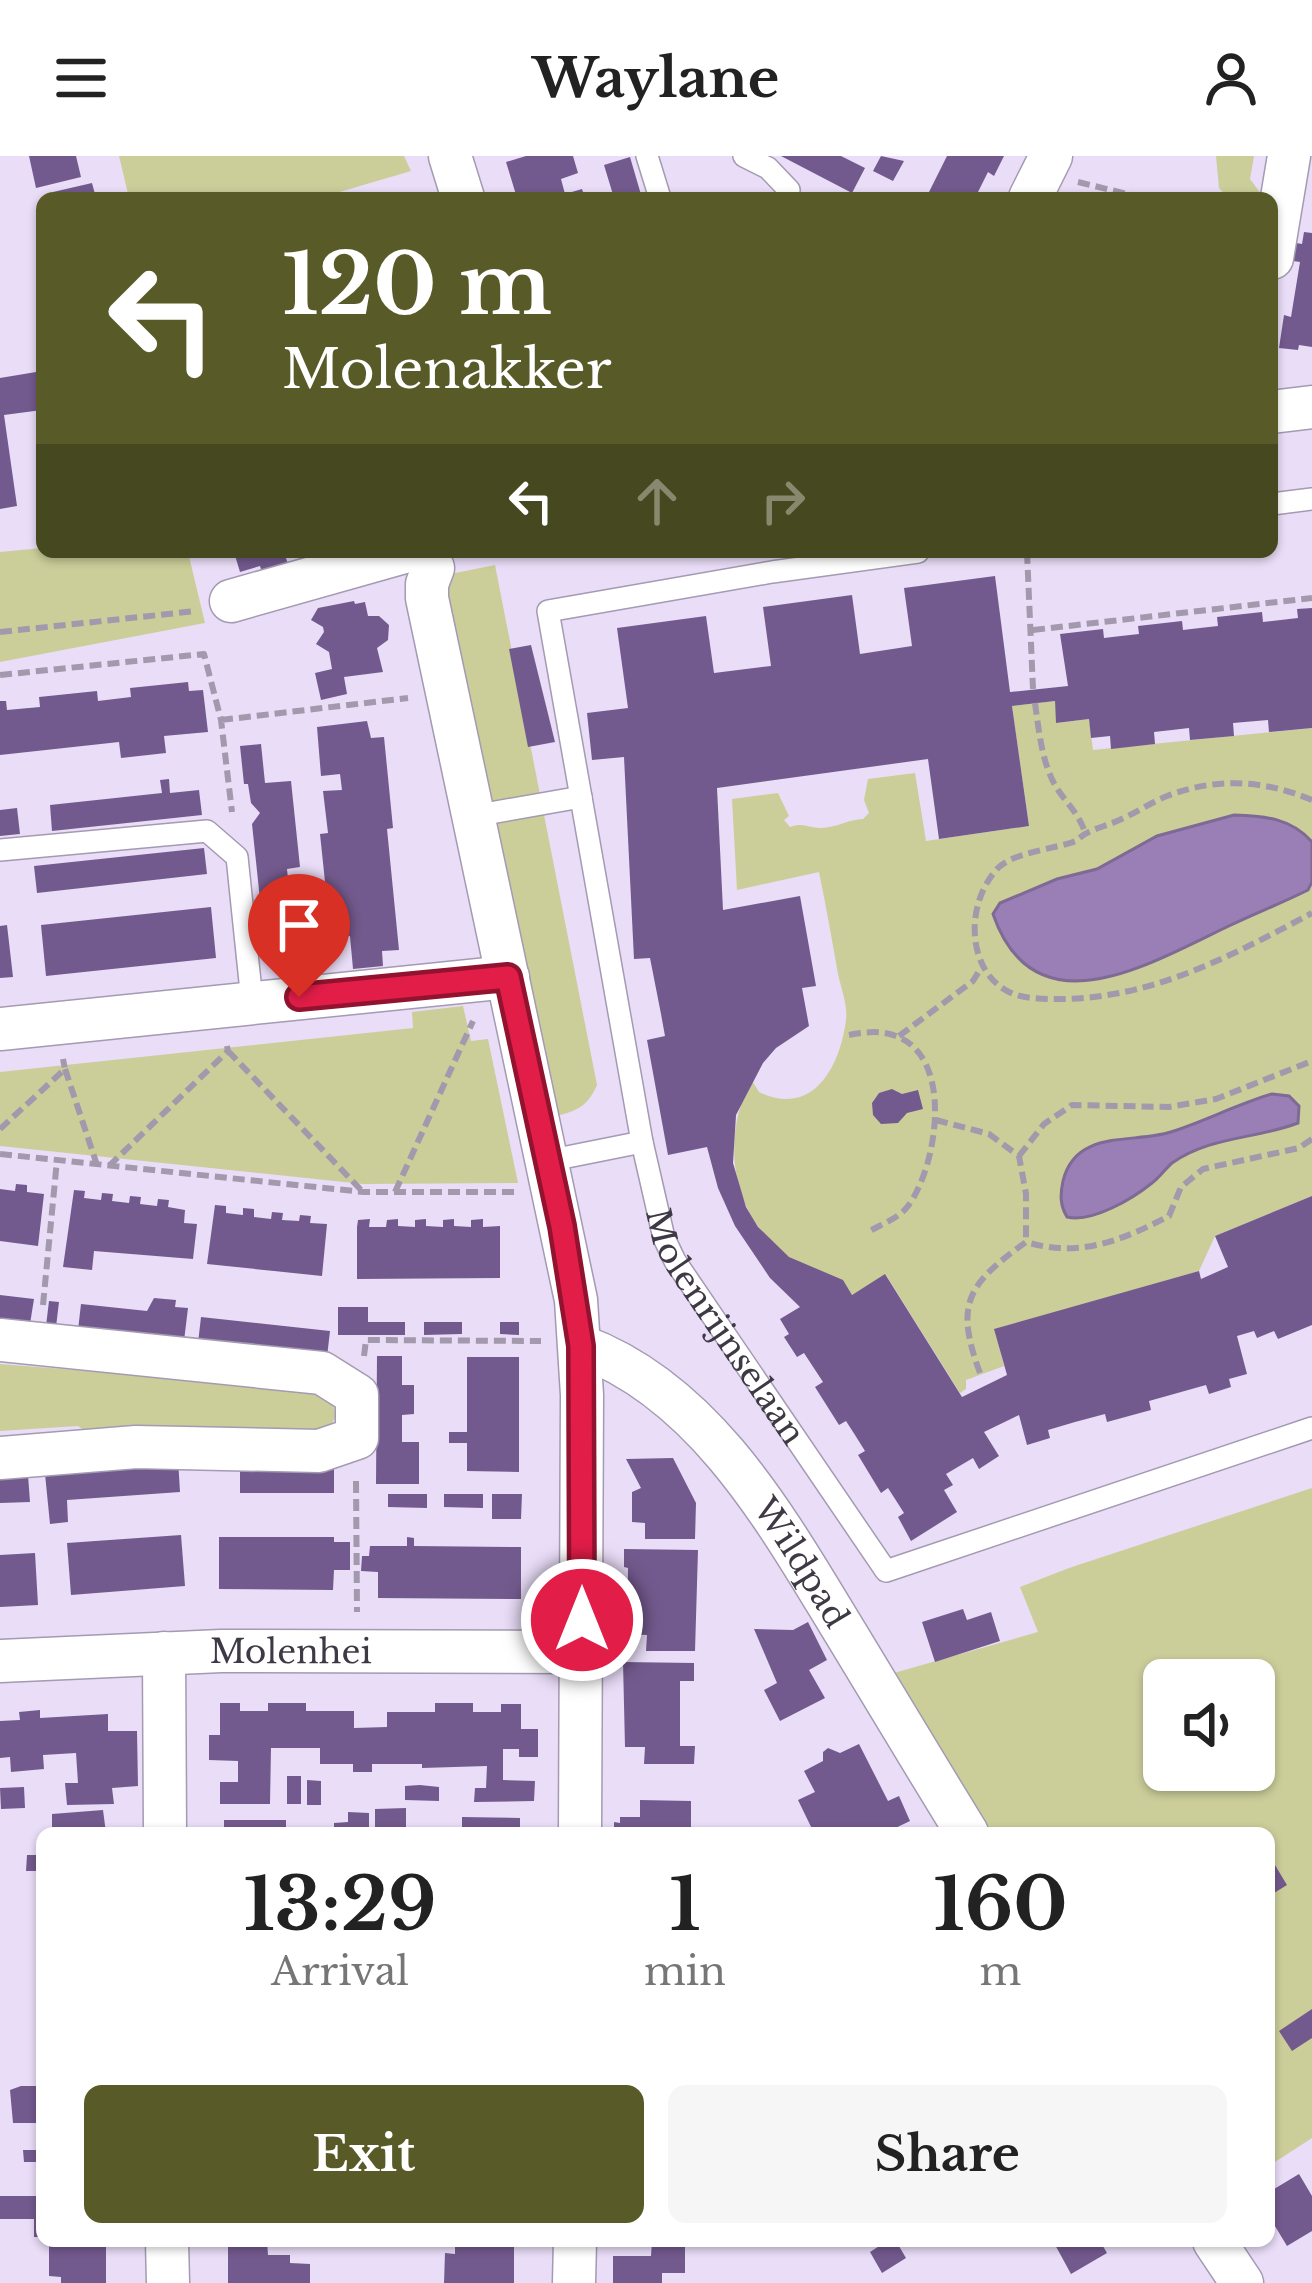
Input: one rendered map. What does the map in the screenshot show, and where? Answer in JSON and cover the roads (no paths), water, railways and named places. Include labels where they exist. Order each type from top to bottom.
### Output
[{"type":"street","points":[[450,156],[461,192]]},
{"type":"street","points":[[1278,222],[1289,156]]},
{"type":"street","points":[[1278,411],[1312,407]]},
{"type":"street","points":[[231,601],[418,558]]},
{"type":"street","points":[[427,558],[428,598],[473,816],[500,979],[551,1177],[581,1346],[580,1827]]},
{"type":"street","points":[[0,1029],[500,979]]},
{"type":"street","points":[[0,1458],[136,1447],[319,1451],[356,1438],[357,1395],[322,1373],[20,1342]]},
{"type":"street","name":"Wildpad","points":[[581,1346],[615,1358],[668,1396],[734,1463],[798,1556],[963,1827]]},
{"type":"street","name":"Molenhei","points":[[0,1661],[164,1653],[581,1652]]},
{"type":"street","points":[[164,1653],[165,1827]]},
{"type":"street","points":[[167,2247],[168,2283]]},
{"type":"street","points":[[574,2247],[574,2283]]},
{"type":"street","points":[[1218,2247],[1242,2283]]},
{"type":"lane","points":[[647,156],[658,192]]},
{"type":"lane","points":[[744,156],[768,168],[789,192]]},
{"type":"lane","points":[[1278,503],[1312,499]]},
{"type":"lane","points":[[771,562],[830,558]]},
{"type":"lane","name":"Molenrijnselaan","points":[[771,562],[548,611],[642,1142],[664,1238],[674,1261],[886,1571],[1312,1428]]},
{"type":"lane","points":[[473,816],[581,797]]},
{"type":"lane","points":[[0,850],[208,831],[237,857],[237,1003]]},
{"type":"lane","points":[[551,1177],[642,1142]]}]
